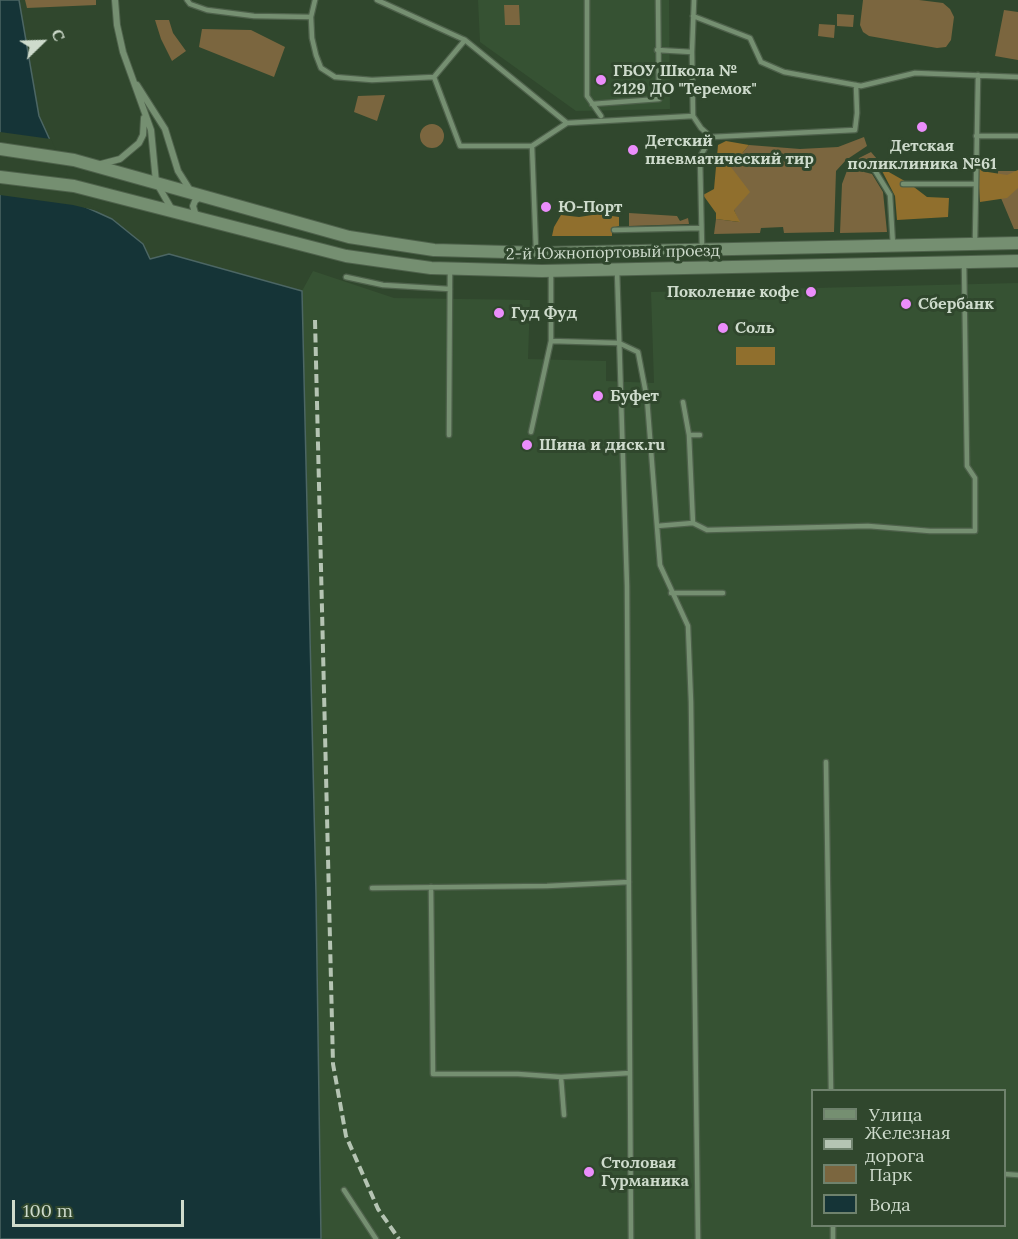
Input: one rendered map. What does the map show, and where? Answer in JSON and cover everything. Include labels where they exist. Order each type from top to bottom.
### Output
[{"type":"main road","name":"2-й Южнопортовый проезд","points":[[0,149],[94,165],[350,237],[442,250],[536,253],[1018,243]]},
{"type":"main road","name":"2-й Южнопортовый проезд","points":[[0,177],[74,186],[346,256],[450,269],[551,271],[1018,261]]},
{"type":"street","points":[[115,0],[117,25],[132,77],[143,100],[165,129],[183,181],[199,195],[193,206],[196,215],[200,218]]},
{"type":"street","points":[[94,165],[120,159],[139,143],[144,126],[143,100]]},
{"type":"street","points":[[144,112],[151,130],[156,182],[174,212]]},
{"type":"lane","points":[[187,0],[190,4],[207,10],[254,16],[311,17]]},
{"type":"lane","points":[[315,0],[311,17],[316,54],[321,68],[335,77],[372,80],[434,76],[465,40]]},
{"type":"lane","points":[[377,0],[465,40],[567,123]]},
{"type":"lane","points":[[587,0],[587,96],[601,116]]},
{"type":"lane","points":[[592,104],[659,99],[658,0]]},
{"type":"lane","points":[[694,0],[693,116],[711,137],[855,130],[856,85]]},
{"type":"lane","points":[[693,16],[750,38],[761,62],[784,72],[861,86],[915,73],[1018,77]]},
{"type":"lane","points":[[657,50],[692,52]]},
{"type":"lane","points":[[975,244],[978,75]]},
{"type":"lane","points":[[434,76],[460,146],[532,146],[567,123],[693,116]]},
{"type":"lane","points":[[976,136],[1018,135]]},
{"type":"lane","points":[[702,249],[700,157],[711,137]]},
{"type":"lane","points":[[532,146],[536,253]]},
{"type":"lane","points":[[864,166],[874,169],[890,195],[893,246]]},
{"type":"lane","points":[[903,184],[975,184]]},
{"type":"lane","points":[[614,230],[701,228]]},
{"type":"lane","points":[[657,526],[693,524],[707,530],[868,526],[930,531],[975,531],[975,478],[967,465],[964,262]]},
{"type":"lane","points":[[449,435],[450,269]]},
{"type":"lane","points":[[617,270],[627,586],[632,1239]]},
{"type":"lane","points":[[531,432],[551,341],[551,271]]},
{"type":"lane","points":[[346,277],[383,285],[450,288]]},
{"type":"lane","points":[[551,341],[619,343],[638,352],[647,399],[660,565],[688,626],[698,1239]]},
{"type":"lane","points":[[683,402],[688,435],[693,524]]},
{"type":"lane","points":[[688,435],[700,435]]},
{"type":"lane","points":[[671,593],[723,593]]},
{"type":"lane","points":[[826,762],[831,1089]]},
{"type":"lane","points":[[372,888],[547,886],[629,882]]},
{"type":"lane","points":[[431,887],[433,1074],[518,1074],[561,1077],[630,1073]]},
{"type":"lane","points":[[561,1077],[564,1115]]},
{"type":"lane","points":[[344,1190],[376,1239]]},
{"type":"shaded area","name":"ГБОУ Школа № 2129 ДО \"Теремок\"","points":[[478,0],[669,0],[670,109],[576,111],[480,42]]},
{"type":"shaded area","points":[[726,141],[749,145],[731,167],[750,192],[734,210],[740,222],[716,219],[716,213],[703,195],[714,189],[718,145]]},
{"type":"shaded area","points":[[977,158],[988,172],[1007,175],[1018,170],[1018,188],[1007,198],[980,202]]},
{"type":"shaded area","points":[[880,167],[910,184],[927,197],[949,198],[948,217],[897,220],[895,196]]},
{"type":"shaded area","points":[[599,214],[619,217],[619,226],[612,228],[612,236],[552,236],[561,215],[579,217]]},
{"type":"shaded area","points":[[313,271],[394,298],[530,300],[528,359],[606,361],[606,381],[654,383],[651,292],[1018,283],[1018,1239],[321,1239],[316,894],[302,291]]},
{"type":"shaded area","points":[[736,347],[775,347],[775,365],[736,365]]},
{"type":"green space","points":[[25,0],[96,0],[96,5],[27,8]]},
{"type":"green space","points":[[863,0],[919,0],[943,3],[954,17],[951,40],[946,47],[937,48],[869,36],[863,32],[860,25]]},
{"type":"green space","points":[[504,5],[519,5],[520,25],[505,25]]},
{"type":"green space","points":[[1004,10],[1018,12],[1018,60],[995,56]]},
{"type":"green space","points":[[837,14],[854,15],[853,27],[837,26]]},
{"type":"green space","points":[[155,20],[169,20],[173,33],[186,51],[172,61],[161,39]]},
{"type":"green space","points":[[819,24],[835,25],[834,38],[818,36]]},
{"type":"green space","points":[[202,29],[251,30],[285,47],[274,77],[199,47]]},
{"type":"green space","points":[[385,95],[377,121],[354,112],[358,96]]},
{"type":"green space","points":[[432,124],[441,127],[444,136],[441,145],[432,148],[423,145],[420,136],[423,127]]},
{"type":"green space","points":[[864,137],[867,146],[846,160],[836,171],[834,232],[784,233],[783,227],[761,228],[760,233],[714,234],[716,219],[739,222],[734,210],[731,167],[749,145],[800,149],[838,147]]},
{"type":"green space","points":[[871,152],[883,166],[864,162],[864,172],[872,174],[883,192],[887,232],[840,233],[842,184],[848,168],[859,158]]},
{"type":"green space","points":[[998,171],[1018,171],[1018,229],[1014,229],[998,191]]},
{"type":"green space","points":[[629,213],[677,216],[680,221],[688,218],[689,224],[629,226]]},
{"type":"water","points":[[0,0],[19,0],[39,116],[79,204],[112,219],[143,244],[150,259],[169,254],[302,291],[316,894],[321,1239],[0,1239]]},
{"type":"pier","points":[[0,132],[51,139],[81,201],[106,213],[73,205],[0,195]]},
{"type":"railway","points":[[315,320],[333,1064],[346,1136],[378,1209],[399,1239]]},
{"type":"place","name":"ГБОУ Школа № 2129 ДО \"Теремок\"","points":[[601,80]]},
{"type":"place","name":"Детская поликлиника №61","points":[[922,127]]},
{"type":"place","name":"Детский пневматический тир","points":[[633,150]]},
{"type":"place","name":"Ю-Порт","points":[[546,207]]},
{"type":"place","name":"Поколение кофе","points":[[811,292]]},
{"type":"place","name":"Сбербанк","points":[[906,304]]},
{"type":"place","name":"Гуд Фуд","points":[[499,313]]},
{"type":"place","name":"Соль","points":[[723,328]]},
{"type":"place","name":"Буфет","points":[[598,396]]},
{"type":"place","name":"Шина и диск.ru","points":[[527,445]]},
{"type":"place","name":"Столовая Гурманика","points":[[589,1172]]}]
